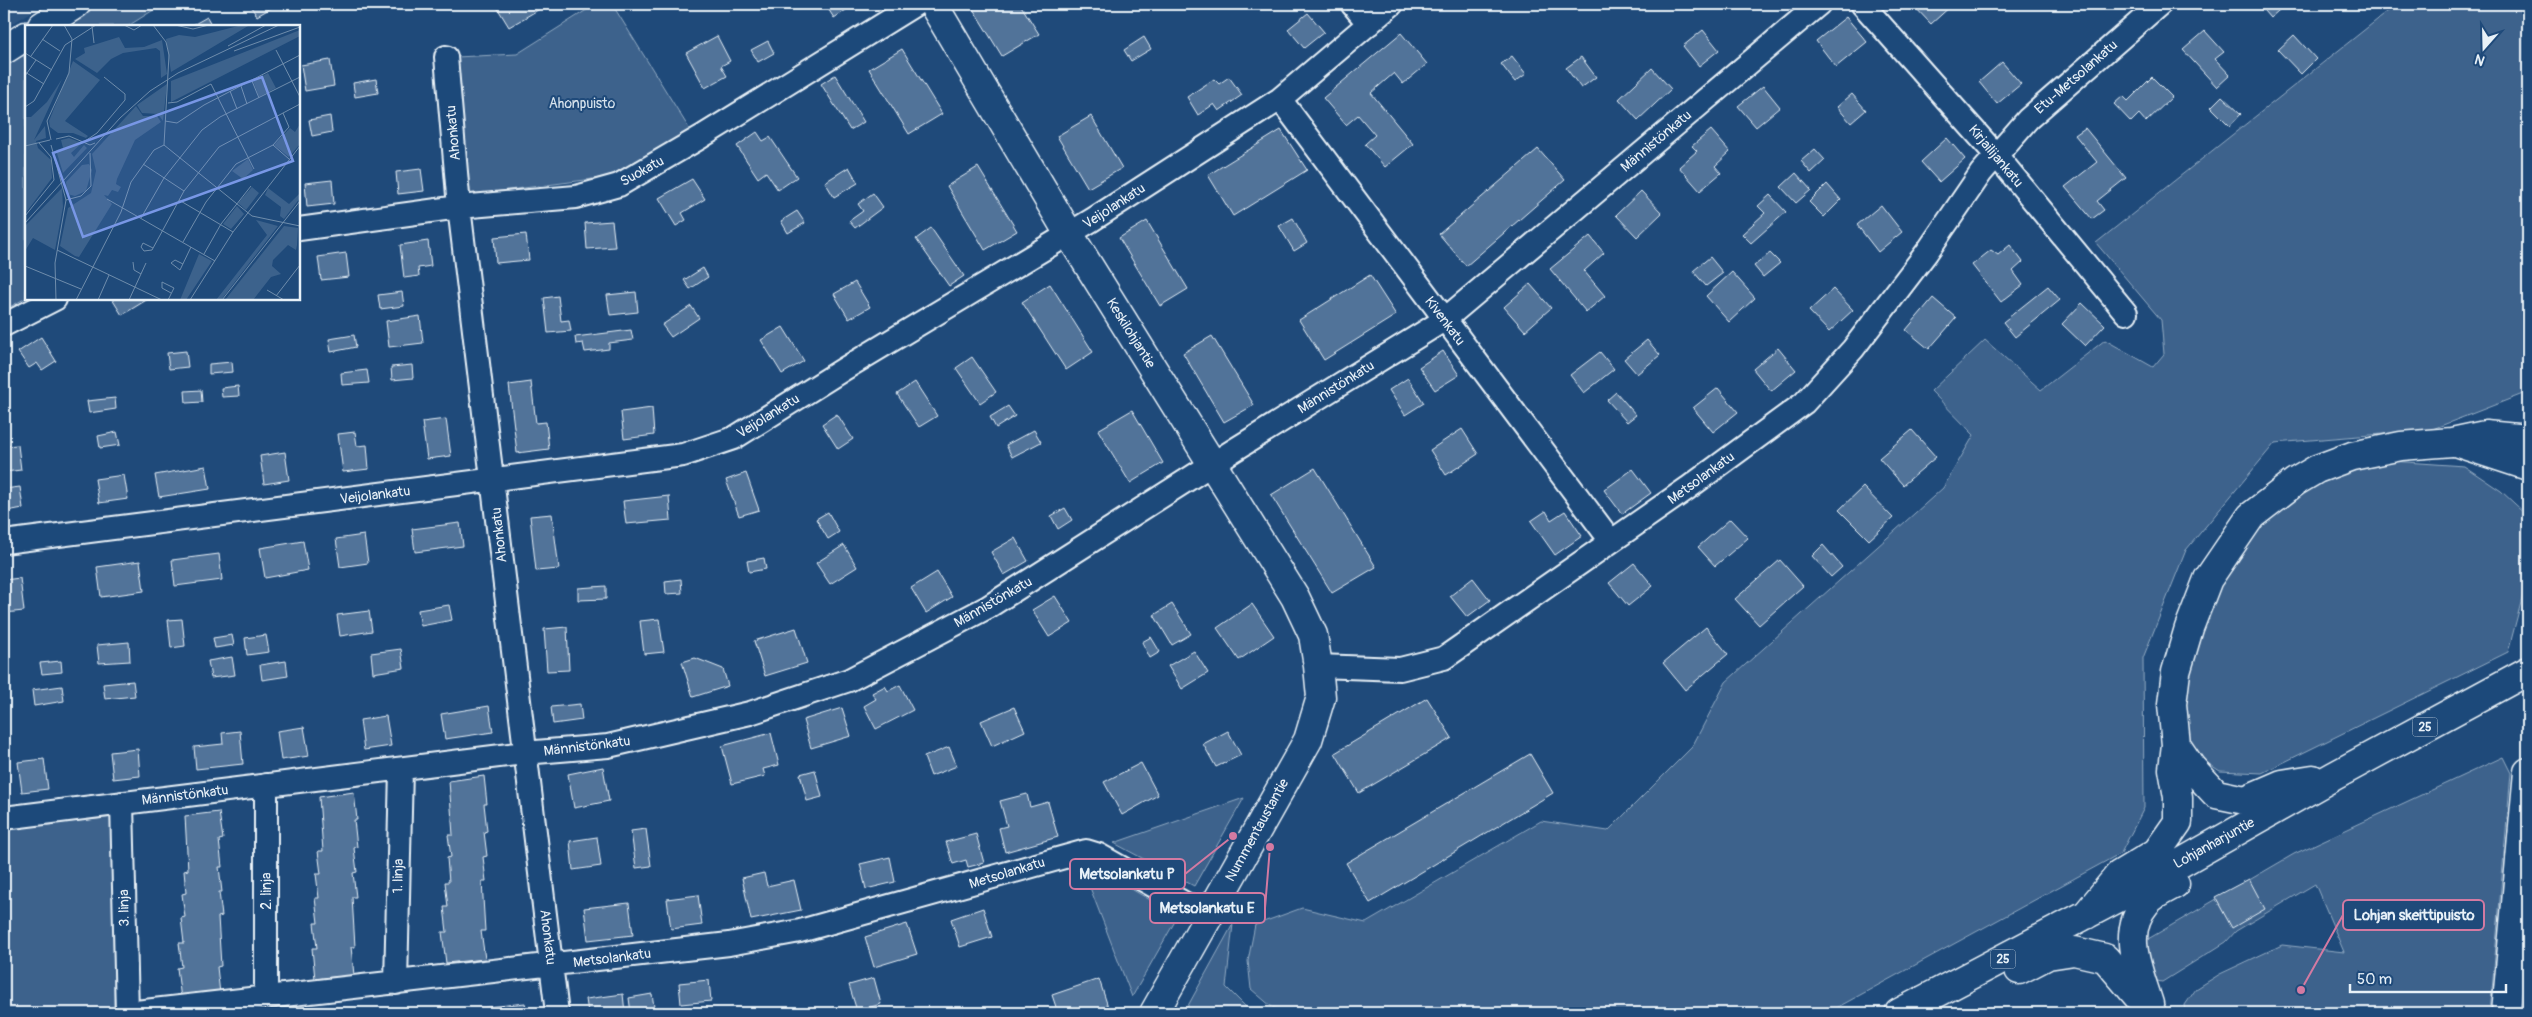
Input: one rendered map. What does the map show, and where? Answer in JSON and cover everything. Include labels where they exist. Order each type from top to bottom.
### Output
[{"type":"main road","points":[[44,25],[76,4]]},
{"type":"main road","name":"Keskilohjantie","points":[[932,4],[1069,234],[1213,463],[1294,597],[1314,635],[1318,666]]},
{"type":"main road","points":[[4,50],[25,37]]},
{"type":"main road","points":[[2086,915],[2119,875],[2157,852],[2178,822],[2178,796],[2172,770],[2176,745],[2172,704],[2176,672],[2188,628],[2208,579],[2251,516],[2295,482],[2317,468],[2352,456],[2401,446],[2452,442],[2484,435],[2528,439]]},
{"type":"main road","points":[[2452,442],[2528,466]]},
{"type":"main road","name":"Nummentaustantie","points":[[1154,1013],[1308,740],[1320,697],[1318,666]]},
{"type":"main road","name":"Lohjanharjuntie","points":[[1910,1008],[2086,915],[2334,776],[2522,675]]},
{"type":"main road","points":[[2176,745],[2191,767],[2216,794],[2246,800],[2282,784],[2334,776]]},
{"type":"main road","points":[[2506,1013],[2528,772]]},
{"type":"main road","points":[[2151,1013],[2131,942],[2133,925],[2146,902],[2194,872],[2224,838]]},
{"type":"main road","points":[[1910,1008],[1960,1001],[2048,955],[2074,951],[2105,958],[2151,1013]]},
{"type":"street","name":"Suokatu","points":[[300,229],[459,207],[576,197],[619,185],[702,137],[916,4]]},
{"type":"street","points":[[1352,4],[1369,24]]},
{"type":"street","name":"Veijolankatu","points":[[4,542],[683,455],[734,438],[844,368],[1069,234],[1280,99],[1392,4]]},
{"type":"street","name":"Männistönkatu","points":[[4,818],[524,753],[608,746],[750,714],[849,680],[988,607],[1213,463],[1444,320],[1819,4]]},
{"type":"street","name":"Kirjailijankatu","points":[[1862,4],[1996,155],[2126,313]]},
{"type":"street","name":"Etu-Metsolankatu","points":[[1996,155],[2028,119],[2160,4]]},
{"type":"street","name":"Ahonkatu","points":[[446,57],[459,207],[557,1013]]},
{"type":"street","name":"Kivenkatu","points":[[1280,99],[1611,541]]},
{"type":"street","name":"Metsolankatu","points":[[1318,666],[1400,669],[1444,658],[1688,488],[1804,403],[1853,349],[1927,252],[1996,155]]},
{"type":"street","points":[[4,325],[53,300]]},
{"type":"street","name":"1. linja","points":[[396,983],[401,769]]},
{"type":"street","name":"2. linja","points":[[266,785],[266,998]]},
{"type":"street","name":"3. linja","points":[[122,803],[127,1013]]},
{"type":"street","name":"Metsolankatu","points":[[127,1013],[730,944],[800,931],[1086,851],[1099,856],[1209,918]]},
{"type":"shaded area","points":[[4,4],[44,4],[4,29]]},
{"type":"green space","points":[[96,4],[163,4],[130,25],[62,25]]},
{"type":"green space","name":"Ahonpuisto","points":[[596,4],[612,4],[690,130],[608,177],[470,195],[456,57],[517,54]]},
{"type":"green space","points":[[2397,4],[2528,4],[2528,392],[2430,430],[2275,443],[2186,550],[2143,658],[2144,808],[2121,853],[1827,1013],[1289,1013],[1272,1007],[1251,989],[1248,961],[1255,925],[1302,908],[1366,923],[1541,821],[1608,831],[1692,747],[1726,682],[1943,488],[1974,435],[1931,391],[1985,340],[2041,390],[2105,340],[2153,367],[2164,354],[2161,320],[2096,243]]},
{"type":"green space","points":[[22,53],[25,59],[25,299],[4,310],[4,64]]},
{"type":"green space","points":[[2391,461],[2464,466],[2501,491],[2528,516],[2528,576],[2508,652],[2262,773],[2220,771],[2195,755],[2180,727],[2185,677],[2207,607],[2249,535],[2320,476]]},
{"type":"green space","points":[[2503,757],[2511,773],[2490,1013],[2186,1013],[2185,1005],[2196,989],[2220,974],[2282,945],[2344,952],[2315,884],[2236,931],[2226,942],[2162,982],[2152,980],[2144,948],[2148,939],[2294,854]]},
{"type":"green space","points":[[1244,798],[1194,886],[1114,843]]},
{"type":"green space","points":[[115,817],[114,1008],[79,1013],[4,1013],[4,829]]},
{"type":"green space","points":[[1081,864],[1107,875],[1178,916],[1132,997]]},
{"type":"green space","points":[[1233,924],[1226,987],[1252,1013],[1184,1013]]},
{"type":"building","points":[[249,4],[278,4],[257,16]]},
{"type":"building","points":[[495,4],[548,4],[509,27]]},
{"type":"building","points":[[825,4],[855,4],[834,18]]},
{"type":"building","points":[[970,4],[1020,4],[1039,34],[1002,56]]},
{"type":"building","points":[[1912,4],[1950,4],[1952,5],[1931,24]]},
{"type":"building","points":[[2258,4],[2286,4],[2270,18]]},
{"type":"building","points":[[1308,13],[1324,32],[1304,48],[1288,29]]},
{"type":"building","points":[[207,17],[211,25],[193,25]]},
{"type":"building","points":[[1846,17],[1867,42],[1836,67],[1816,41]]},
{"type":"building","points":[[1703,30],[1719,50],[1699,66],[1683,46]]},
{"type":"building","points":[[2205,31],[2224,52],[2215,59],[2230,75],[2217,87],[2183,50]]},
{"type":"building","points":[[1401,33],[1427,64],[1403,84],[1394,73],[1371,93],[1413,144],[1385,167],[1365,144],[1375,135],[1358,115],[1346,125],[1323,98]]},
{"type":"building","points":[[2294,35],[2316,59],[2301,74],[2278,50]]},
{"type":"building","points":[[717,36],[730,61],[721,66],[727,76],[705,88],[686,53]]},
{"type":"building","points":[[1144,37],[1151,49],[1131,61],[1124,50]]},
{"type":"building","points":[[768,41],[774,53],[758,62],[751,50]]},
{"type":"building","points":[[902,49],[942,114],[909,134],[869,69]]},
{"type":"building","points":[[1512,56],[1526,74],[1515,82],[1501,64]]},
{"type":"building","points":[[1581,57],[1596,77],[1581,88],[1566,68]]},
{"type":"building","points":[[330,60],[334,86],[305,91],[301,65]]},
{"type":"building","points":[[2002,62],[2021,84],[1997,104],[1979,82]]},
{"type":"building","points":[[1652,68],[1671,89],[1638,120],[1619,99]]},
{"type":"building","points":[[835,75],[864,122],[850,130],[821,84]]},
{"type":"building","points":[[1229,77],[1242,95],[1219,111],[1214,104],[1198,115],[1187,97],[1214,79],[1219,84]]},
{"type":"building","points":[[2152,77],[2172,97],[2146,122],[2139,114],[2131,122],[2114,104],[2123,96],[2128,101]]},
{"type":"building","points":[[376,79],[378,93],[355,97],[353,83]]},
{"type":"building","points":[[1763,86],[1780,107],[1756,127],[1738,106]]},
{"type":"building","points":[[1852,94],[1866,110],[1851,123],[1837,107]]},
{"type":"building","points":[[2222,96],[2241,114],[2230,126],[2211,107]]},
{"type":"building","points":[[330,116],[332,132],[312,136],[309,120]]},
{"type":"building","points":[[1091,116],[1122,168],[1088,188],[1057,136]]},
{"type":"building","points":[[2085,128],[2126,178],[2097,201],[2104,210],[2092,219],[2065,187],[2097,162],[2075,135]]},
{"type":"building","points":[[1281,130],[1307,170],[1233,216],[1208,175]]},
{"type":"building","points":[[1711,130],[1730,152],[1715,166],[1721,173],[1700,191],[1679,167],[1697,151],[1692,146]]},
{"type":"building","points":[[757,132],[763,141],[770,137],[797,177],[778,190],[766,172],[758,178],[737,146]]},
{"type":"building","points":[[1947,138],[1965,159],[1939,182],[1921,162]]},
{"type":"building","points":[[1538,149],[1565,180],[1466,266],[1439,234]]},
{"type":"building","points":[[1815,149],[1825,160],[1811,173],[1801,161]]},
{"type":"building","points":[[849,167],[858,183],[834,197],[825,182]]},
{"type":"building","points":[[978,167],[1017,231],[985,250],[947,186]]},
{"type":"building","points":[[421,169],[424,191],[398,194],[396,172]]},
{"type":"building","points":[[1796,173],[1811,190],[1796,203],[1781,187]]},
{"type":"building","points":[[692,179],[705,199],[682,213],[686,220],[676,226],[659,198]]},
{"type":"building","points":[[332,180],[334,204],[307,207],[305,183]]},
{"type":"building","points":[[1827,184],[1841,200],[1824,217],[1809,202]]},
{"type":"building","points":[[1641,191],[1662,213],[1637,237],[1616,215]]},
{"type":"building","points":[[873,193],[883,207],[855,228],[849,221],[863,211],[858,204]]},
{"type":"building","points":[[1770,195],[1786,212],[1751,243],[1742,234],[1765,213],[1758,206]]},
{"type":"building","points":[[1881,205],[1902,232],[1878,252],[1857,225]]},
{"type":"building","points":[[797,211],[805,223],[788,233],[781,221]]},
{"type":"building","points":[[1293,218],[1307,243],[1294,251],[1279,226]]},
{"type":"building","points":[[612,221],[615,247],[587,249],[585,223]]},
{"type":"building","points":[[1147,221],[1188,289],[1160,306],[1119,238]]},
{"type":"building","points":[[931,228],[964,276],[949,286],[916,239]]},
{"type":"building","points":[[526,234],[529,260],[496,263],[494,237]]},
{"type":"building","points":[[1590,236],[1604,253],[1584,271],[1605,296],[1586,312],[1550,269]]},
{"type":"building","points":[[428,241],[431,266],[418,268],[419,276],[404,278],[400,245]]},
{"type":"building","points":[[2010,245],[2023,262],[2013,271],[2023,285],[2001,302],[1972,265],[1991,250],[1998,255]]},
{"type":"building","points":[[346,253],[349,277],[321,280],[318,257]]},
{"type":"building","points":[[1770,253],[1780,263],[1763,277],[1754,266]]},
{"type":"building","points":[[1710,257],[1723,273],[1706,286],[1693,271]]},
{"type":"building","points":[[703,268],[708,277],[690,289],[684,280]]},
{"type":"building","points":[[1732,272],[1755,298],[1729,322],[1706,296]]},
{"type":"building","points":[[1370,275],[1396,315],[1324,360],[1299,320]]},
{"type":"building","points":[[855,282],[870,307],[849,319],[834,294]]},
{"type":"building","points":[[1050,284],[1093,352],[1066,370],[1022,302]]},
{"type":"building","points":[[1530,284],[1551,308],[1525,331],[1504,307]]},
{"type":"building","points":[[2048,286],[2060,300],[2015,337],[2003,322]]},
{"type":"building","points":[[1833,289],[1853,310],[1829,332],[1809,311]]},
{"type":"building","points":[[402,292],[404,306],[380,309],[378,295]]},
{"type":"building","points":[[636,292],[638,312],[610,315],[607,295]]},
{"type":"building","points":[[558,296],[561,321],[569,320],[571,331],[548,333],[544,298]]},
{"type":"building","points":[[1933,298],[1956,318],[1929,349],[1906,330]]},
{"type":"building","points":[[113,300],[146,300],[122,315]]},
{"type":"building","points":[[2082,303],[2105,325],[2085,346],[2062,324]]},
{"type":"building","points":[[691,306],[699,318],[671,337],[662,325]]},
{"type":"building","points":[[420,316],[423,343],[389,347],[386,321]]},
{"type":"building","points":[[783,327],[804,361],[782,374],[761,340]]},
{"type":"building","points":[[631,330],[633,340],[609,343],[609,349],[585,352],[583,343],[576,344],[575,337]]},
{"type":"building","points":[[354,335],[356,347],[331,352],[329,339]]},
{"type":"building","points":[[1212,336],[1254,405],[1224,422],[1183,353]]},
{"type":"building","points":[[41,337],[56,361],[42,370],[37,363],[29,368],[18,352]]},
{"type":"building","points":[[1647,340],[1660,355],[1637,374],[1624,359]]},
{"type":"building","points":[[1778,348],[1796,370],[1771,391],[1753,369]]},
{"type":"building","points":[[186,351],[188,367],[169,369],[167,353]]},
{"type":"building","points":[[1443,351],[1459,375],[1435,390],[1419,367]]},
{"type":"building","points":[[1600,352],[1614,369],[1584,393],[1570,375]]},
{"type":"building","points":[[972,357],[996,392],[980,403],[956,368]]},
{"type":"building","points":[[232,362],[233,372],[209,374],[209,364]]},
{"type":"building","points":[[412,365],[413,378],[392,380],[391,367]]},
{"type":"building","points":[[367,370],[369,383],[342,385],[341,373]]},
{"type":"building","points":[[1408,378],[1424,403],[1405,415],[1389,390]]},
{"type":"building","points":[[531,382],[536,423],[546,422],[549,449],[517,453],[509,385]]},
{"type":"building","points":[[915,382],[937,416],[919,427],[897,394]]},
{"type":"building","points":[[238,386],[239,396],[222,397],[221,388]]},
{"type":"building","points":[[1718,388],[1738,412],[1713,432],[1693,408]]},
{"type":"building","points":[[201,390],[202,402],[186,403],[185,391]]},
{"type":"building","points":[[1616,392],[1636,415],[1627,422],[1607,400]]},
{"type":"building","points":[[115,398],[116,409],[89,413],[87,401]]},
{"type":"building","points":[[1008,406],[1015,416],[996,428],[990,417]]},
{"type":"building","points":[[652,408],[654,435],[624,439],[621,412]]},
{"type":"building","points":[[1132,410],[1163,463],[1130,483],[1098,430]]},
{"type":"building","points":[[837,414],[853,439],[838,449],[822,424]]},
{"type":"building","points":[[446,419],[451,456],[427,459],[422,422]]},
{"type":"building","points":[[1462,429],[1478,454],[1446,475],[1430,450]]},
{"type":"building","points":[[1034,430],[1041,442],[1012,457],[1006,445]]},
{"type":"building","points":[[1912,430],[1936,457],[1903,485],[1879,458]]},
{"type":"building","points":[[117,432],[120,445],[100,448],[98,436]]},
{"type":"building","points":[[355,432],[357,446],[367,445],[369,469],[343,472],[338,434]]},
{"type":"building","points":[[18,445],[21,470],[5,472],[4,446]]},
{"type":"building","points":[[285,452],[289,480],[264,484],[260,456]]},
{"type":"building","points":[[206,466],[210,489],[159,497],[155,475]]},
{"type":"building","points":[[1315,468],[1376,567],[1332,593],[1271,495]]},
{"type":"building","points":[[1633,469],[1651,493],[1622,514],[1604,490]]},
{"type":"building","points":[[746,473],[759,510],[739,516],[726,480]]},
{"type":"building","points":[[124,475],[128,499],[99,503],[95,479]]},
{"type":"building","points":[[20,487],[23,508],[7,511],[4,489]]},
{"type":"building","points":[[1863,487],[1893,518],[1869,540],[1839,510]]},
{"type":"building","points":[[669,496],[671,520],[626,524],[623,501]]},
{"type":"building","points":[[1065,508],[1072,520],[1058,529],[1051,516]]},
{"type":"building","points":[[1546,511],[1551,520],[1565,511],[1582,536],[1555,555],[1531,521]]},
{"type":"building","points":[[828,512],[839,532],[828,539],[816,519]]},
{"type":"building","points":[[552,514],[559,569],[536,571],[530,516]]},
{"type":"building","points":[[1730,519],[1748,538],[1715,566],[1698,547]]},
{"type":"building","points":[[460,523],[463,546],[415,552],[412,529]]},
{"type":"building","points":[[364,535],[368,563],[340,567],[336,539]]},
{"type":"building","points":[[1015,538],[1028,561],[1004,575],[991,552]]},
{"type":"building","points":[[303,541],[308,570],[265,578],[260,548]]},
{"type":"building","points":[[844,545],[857,567],[830,584],[816,563]]},
{"type":"building","points":[[1823,545],[1842,567],[1831,577],[1812,556]]},
{"type":"building","points":[[219,554],[222,580],[175,586],[172,560]]},
{"type":"building","points":[[764,558],[766,569],[749,572],[747,561]]},
{"type":"building","points":[[1780,560],[1803,586],[1759,625],[1735,599]]},
{"type":"building","points":[[140,561],[144,591],[101,597],[97,567]]},
{"type":"building","points":[[1634,563],[1653,586],[1628,606],[1609,583]]},
{"type":"building","points":[[937,572],[952,597],[926,613],[911,588]]},
{"type":"building","points":[[20,578],[24,611],[4,613],[4,580]]},
{"type":"building","points":[[1473,578],[1490,600],[1467,617],[1450,596]]},
{"type":"building","points":[[681,579],[682,593],[666,594],[665,581]]},
{"type":"building","points":[[606,586],[606,599],[578,600],[578,588]]},
{"type":"building","points":[[1055,596],[1072,623],[1049,637],[1032,610]]},
{"type":"building","points":[[1172,604],[1191,634],[1172,645],[1154,615]]},
{"type":"building","points":[[1252,604],[1274,636],[1239,660],[1217,628]]},
{"type":"building","points":[[449,605],[452,620],[421,626],[418,610]]},
{"type":"building","points":[[369,611],[372,631],[340,636],[337,615]]},
{"type":"building","points":[[182,619],[185,646],[171,648],[168,620]]},
{"type":"building","points":[[659,619],[664,652],[644,654],[640,621]]},
{"type":"building","points":[[567,627],[569,670],[547,671],[544,629]]},
{"type":"building","points":[[1706,627],[1728,654],[1685,690],[1663,663]]},
{"type":"building","points":[[796,628],[807,663],[765,676],[754,641]]},
{"type":"building","points":[[232,635],[234,645],[215,648],[213,638]]},
{"type":"building","points":[[266,635],[269,652],[247,655],[245,638]]},
{"type":"building","points":[[1151,637],[1160,652],[1150,658],[1142,642]]},
{"type":"building","points":[[129,642],[130,661],[99,663],[97,645]]},
{"type":"building","points":[[401,649],[404,668],[373,673],[371,653]]},
{"type":"building","points":[[1194,651],[1208,673],[1182,689],[1168,666]]},
{"type":"building","points":[[232,657],[235,675],[211,678],[208,661]]},
{"type":"building","points":[[695,658],[723,669],[728,686],[693,697],[682,662]]},
{"type":"building","points":[[61,661],[62,672],[42,674],[40,663]]},
{"type":"building","points":[[286,661],[288,676],[262,680],[260,665]]},
{"type":"building","points":[[133,681],[135,696],[105,699],[103,684]]},
{"type":"building","points":[[900,685],[913,710],[876,729],[864,706],[876,699],[872,693],[885,686],[888,691]]},
{"type":"building","points":[[62,686],[64,701],[34,706],[32,690]]},
{"type":"building","points":[[1427,698],[1452,738],[1359,793],[1335,753]]},
{"type":"building","points":[[580,704],[582,720],[553,724],[551,707]]},
{"type":"building","points":[[489,706],[493,732],[445,739],[441,714]]},
{"type":"building","points":[[1014,707],[1025,731],[992,746],[981,721]]},
{"type":"building","points":[[842,708],[851,736],[811,748],[803,720]]},
{"type":"building","points":[[386,716],[391,746],[364,750],[360,720]]},
{"type":"building","points":[[304,727],[309,756],[281,760],[277,731]]},
{"type":"building","points":[[240,731],[243,764],[196,769],[194,747],[223,744],[222,733]]},
{"type":"building","points":[[1228,731],[1241,755],[1216,767],[1203,744]]},
{"type":"building","points":[[771,733],[779,765],[763,769],[765,776],[732,784],[722,746]]},
{"type":"building","points":[[949,747],[957,766],[931,776],[924,757]]},
{"type":"building","points":[[138,749],[140,776],[113,779],[110,752]]},
{"type":"building","points":[[1530,754],[1553,793],[1370,903],[1346,863]]},
{"type":"building","points":[[44,759],[48,789],[22,792],[18,762]]},
{"type":"building","points":[[1141,763],[1158,795],[1122,815],[1104,782]]},
{"type":"building","points":[[603,767],[609,801],[574,808],[568,774]]},
{"type":"building","points":[[815,770],[822,797],[807,801],[800,774]]},
{"type":"building","points":[[484,776],[487,804],[484,804],[487,831],[484,832],[487,856],[483,857],[486,881],[482,881],[485,931],[481,931],[485,959],[446,963],[442,932],[447,932],[444,907],[448,907],[445,882],[449,882],[447,858],[451,857],[448,835],[453,835],[449,781]]},
{"type":"building","points":[[354,792],[357,820],[354,820],[357,847],[354,848],[357,872],[353,873],[356,897],[352,897],[355,947],[351,947],[354,975],[315,979],[312,948],[317,948],[314,923],[318,923],[315,898],[319,898],[316,874],[321,874],[318,851],[323,851],[319,797]]},
{"type":"building","points":[[1027,794],[1030,807],[1048,802],[1058,837],[1005,852],[999,828],[1007,826],[1000,801]]},
{"type":"building","points":[[219,812],[223,839],[219,840],[222,867],[219,867],[222,892],[219,892],[222,916],[218,917],[221,966],[217,967],[220,994],[181,999],[177,968],[182,967],[179,943],[184,943],[181,918],[185,917],[182,894],[186,893],[184,871],[188,870],[185,816]]},
{"type":"building","points":[[646,829],[651,866],[636,868],[631,831]]},
{"type":"building","points":[[976,834],[984,863],[968,867],[966,860],[953,864],[946,842]]},
{"type":"building","points":[[597,837],[601,866],[573,870],[570,841]]},
{"type":"building","points":[[890,857],[895,882],[866,889],[860,864]]},
{"type":"building","points":[[764,873],[767,886],[794,880],[801,910],[751,920],[742,878]]},
{"type":"building","points":[[2249,879],[2265,909],[2232,928],[2215,897]]},
{"type":"building","points":[[698,895],[702,925],[671,929],[667,899]]},
{"type":"building","points":[[629,903],[633,935],[588,940],[584,908]]},
{"type":"building","points":[[983,908],[992,937],[960,947],[951,919]]},
{"type":"building","points":[[907,924],[917,954],[874,967],[865,937]]},
{"type":"building","points":[[874,978],[881,1004],[857,1011],[849,985]]},
{"type":"building","points":[[1099,979],[1110,1013],[1058,1013],[1052,995]]},
{"type":"building","points":[[709,980],[711,1001],[681,1004],[679,983]]},
{"type":"building","points":[[623,994],[625,1013],[588,1013],[586,999]]},
{"type":"building","points":[[652,994],[655,1013],[631,1013],[629,998]]},
{"type":"building","points":[[525,1003],[527,1013],[481,1013],[480,1008]]},
{"type":"place","name":"Metsolankatu P","points":[[1233,836]]},
{"type":"place","name":"Metsolankatu E","points":[[1270,847]]},
{"type":"place","name":"Lohjan skeittipuisto","points":[[2301,990]]}]
